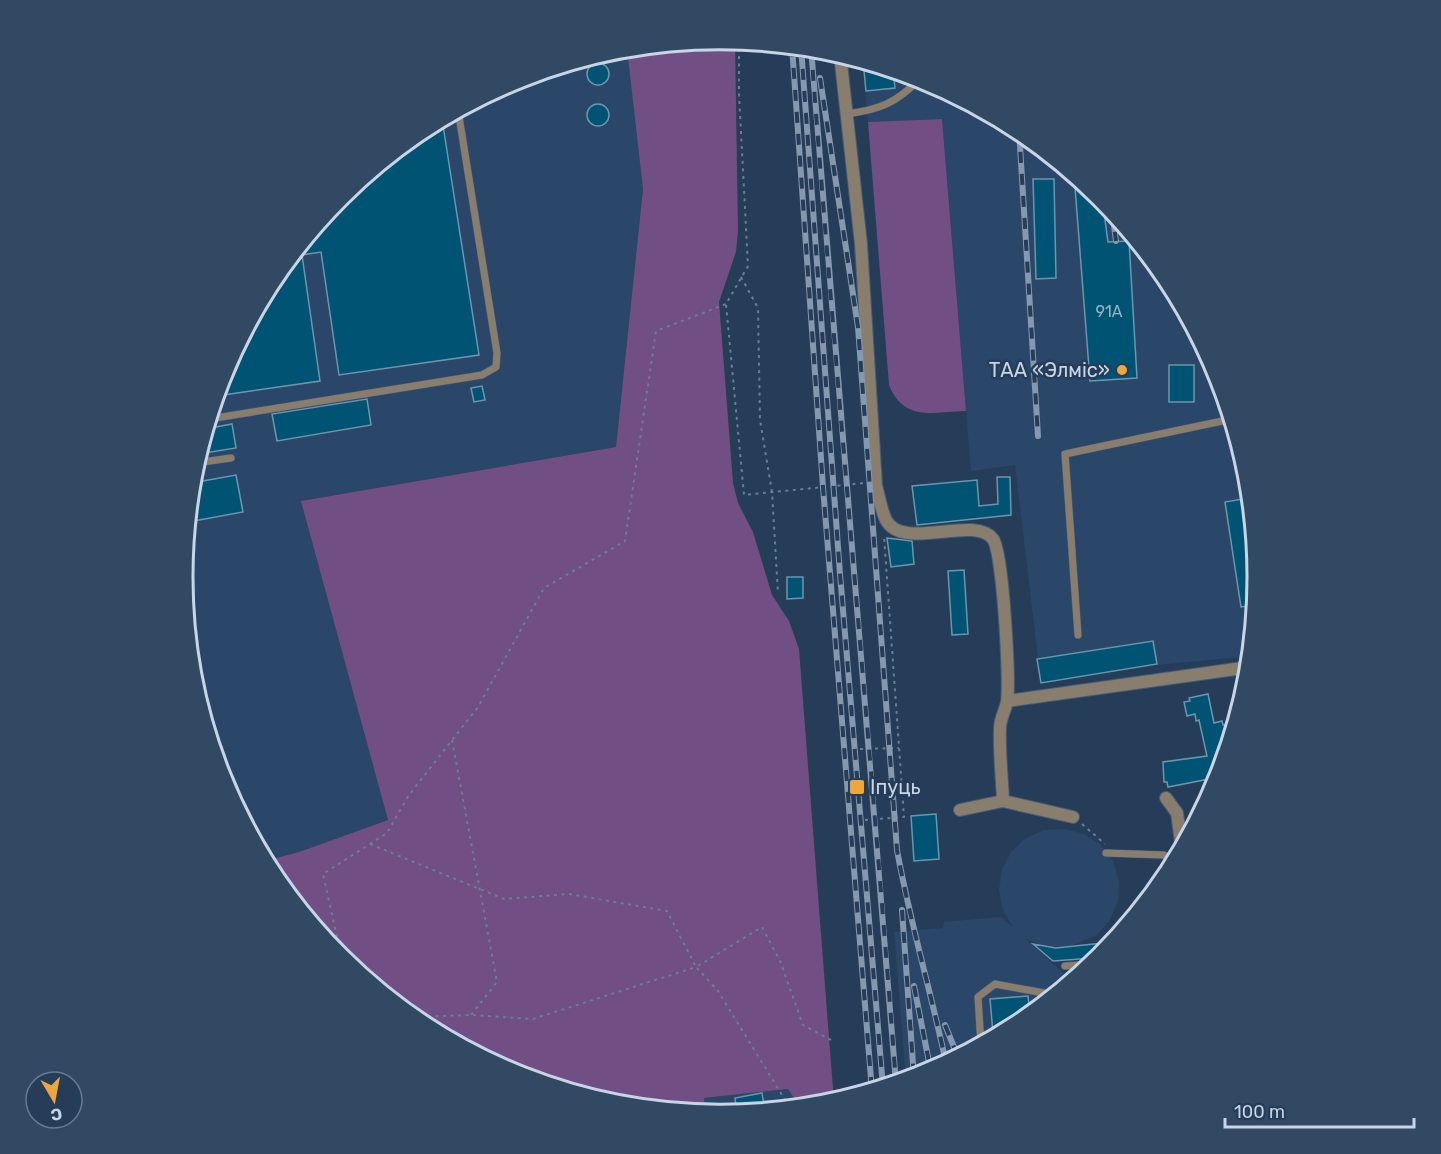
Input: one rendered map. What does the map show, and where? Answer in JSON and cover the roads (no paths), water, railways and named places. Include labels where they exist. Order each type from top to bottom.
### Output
[{"type":"street","points":[[841,64],[861,244],[876,485],[887,521],[896,530],[908,533],[981,531],[993,538],[1003,576],[1007,701],[1000,724],[1003,801]]},
{"type":"street","points":[[1007,701],[1240,668]]},
{"type":"street","points":[[1166,798],[1177,813],[1180,835]]},
{"type":"street","points":[[960,810],[1003,801],[1073,817]]},
{"type":"lane","points":[[845,114],[867,111],[901,98],[913,86]]},
{"type":"lane","points":[[218,418],[482,375],[496,367],[497,352],[459,119]]},
{"type":"lane","points":[[1078,635],[1065,454],[1224,421]]},
{"type":"lane","points":[[206,461],[231,458]]},
{"type":"lane","points":[[1106,853],[1167,857]]},
{"type":"lane","points":[[1065,966],[1077,965]]},
{"type":"lane","points":[[980,1036],[978,997],[995,984],[1044,993]]},
{"type":"railway","points":[[793,55],[823,487],[871,1083]]},
{"type":"railway","points":[[802,56],[840,574],[882,1079]]},
{"type":"railway","points":[[812,58],[895,1075]]},
{"type":"railway","points":[[820,78],[858,327],[897,850],[944,1054]]},
{"type":"railway","points":[[1020,142],[1038,436]]},
{"type":"railway","points":[[1114,226],[1116,241]]},
{"type":"railway","points":[[902,910],[913,1068]]},
{"type":"railway","points":[[914,986],[929,1061]]},
{"type":"railway","points":[[945,1025],[955,1049]]},
{"type":"place","name":"ТАА «Элміс»","points":[[1122,370]]},
{"type":"place","name":"Іпуць","points":[[857,787]]}]
